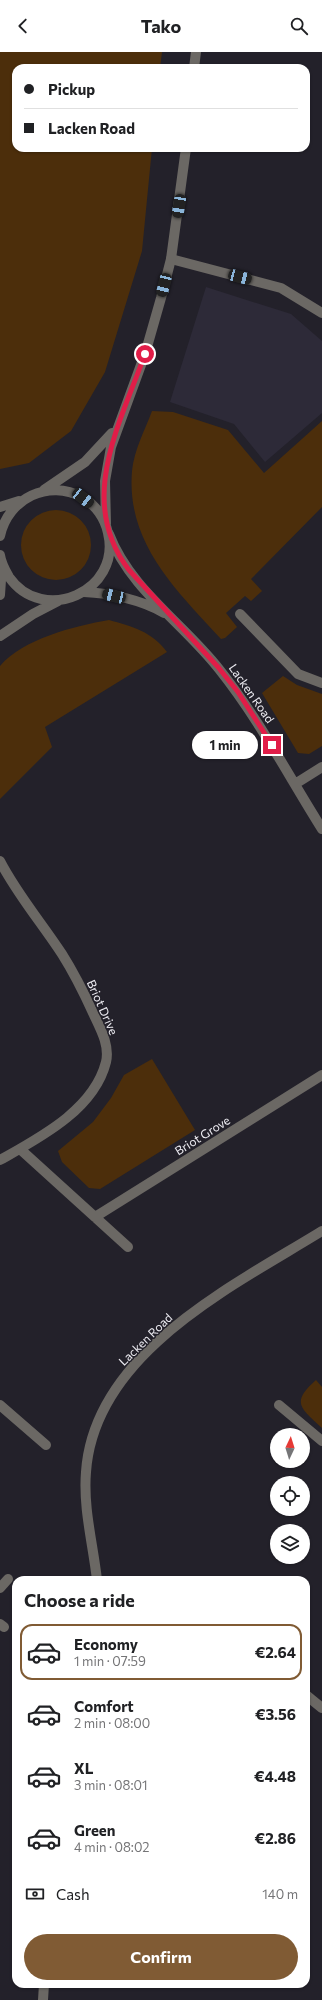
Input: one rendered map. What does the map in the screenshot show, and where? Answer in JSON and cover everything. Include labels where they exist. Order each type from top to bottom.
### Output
[{"type":"street","points":[[194,64],[196,52]]},
{"type":"street","points":[[1,559],[13,582],[22,590],[34,597],[47,600],[73,598],[84,592],[98,580],[107,564],[110,552],[107,529],[106,475],[116,428],[145,354],[171,259],[185,152]]},
{"type":"street","points":[[171,259],[281,288],[322,313]]},
{"type":"street","points":[[0,507],[41,492],[85,462],[107,440],[116,428]]},
{"type":"street","name":"Lacken Road","points":[[41,492],[59,490],[83,498],[93,506],[107,529],[113,546],[126,567],[218,667],[238,692],[322,829]]},
{"type":"street","points":[[0,536],[8,516],[17,504],[25,498]]},
{"type":"street","points":[[0,595],[1,559]]},
{"type":"street","name":"Lacken Road","points":[[84,592],[106,594],[136,602],[162,612],[175,621]]},
{"type":"street","points":[[0,636],[33,614],[60,600]]},
{"type":"street","points":[[240,614],[298,674],[322,683]]},
{"type":"street","points":[[295,784],[322,767]]},
{"type":"street","name":"Briot Drive","points":[[0,861],[16,890],[62,954],[74,975],[103,1034],[106,1051],[103,1070],[98,1080],[82,1102],[57,1125],[0,1160]]},
{"type":"street","name":"Briot Grove","points":[[95,1217],[322,1075]]},
{"type":"street","points":[[20,1149],[128,1247]]},
{"type":"street","name":"Lacken Road","points":[[96,1576],[87,1513],[86,1472],[88,1454],[93,1436],[110,1398],[140,1360],[169,1331],[197,1309],[322,1231]]},
{"type":"street","points":[[0,1405],[46,1445]]},
{"type":"street","points":[[279,1405],[322,1441]]},
{"type":"street","points":[[0,1588],[8,1579]]},
{"type":"street","points":[[310,1698],[322,1708]]},
{"type":"street","points":[[43,2000],[44,1988]]},
{"type":"shaded area","points":[[0,52],[162,52],[160,64],[12,64],[12,152],[152,152],[142,251],[105,372],[71,431],[29,463],[0,469]]},
{"type":"shaded area","points":[[206,287],[291,314],[322,341],[322,413],[265,462],[234,424],[170,402]]},
{"type":"shaded area","points":[[152,411],[173,412],[228,430],[264,473],[322,421],[322,507],[251,579],[262,591],[251,601],[245,596],[226,613],[237,627],[225,638],[221,639],[171,583],[157,564],[137,521],[132,497],[133,463],[137,448]]},
{"type":"shaded area","points":[[56,510],[69,513],[81,520],[88,532],[91,545],[88,558],[81,570],[69,577],[56,580],[43,577],[31,570],[24,558],[21,545],[24,532],[31,520],[43,513]]},
{"type":"shaded area","points":[[109,620],[141,631],[155,639],[167,652],[45,727],[52,747],[0,799],[0,666],[22,648],[35,641],[65,630]]},
{"type":"shaded area","points":[[283,676],[297,685],[322,694],[322,746],[309,754],[298,753],[262,693]]},
{"type":"shaded area","points":[[152,1059],[195,1130],[100,1189],[89,1188],[62,1162],[58,1151],[93,1122],[111,1098],[124,1075]]},
{"type":"shaded area","points":[[316,1380],[322,1387],[322,1428],[301,1405],[303,1394]]},
{"type":"route","points":[[145,354],[124,411],[116,428],[107,464],[105,495],[106,524],[108,534],[122,561],[136,580],[198,644],[218,667],[238,692],[272,745]]}]
